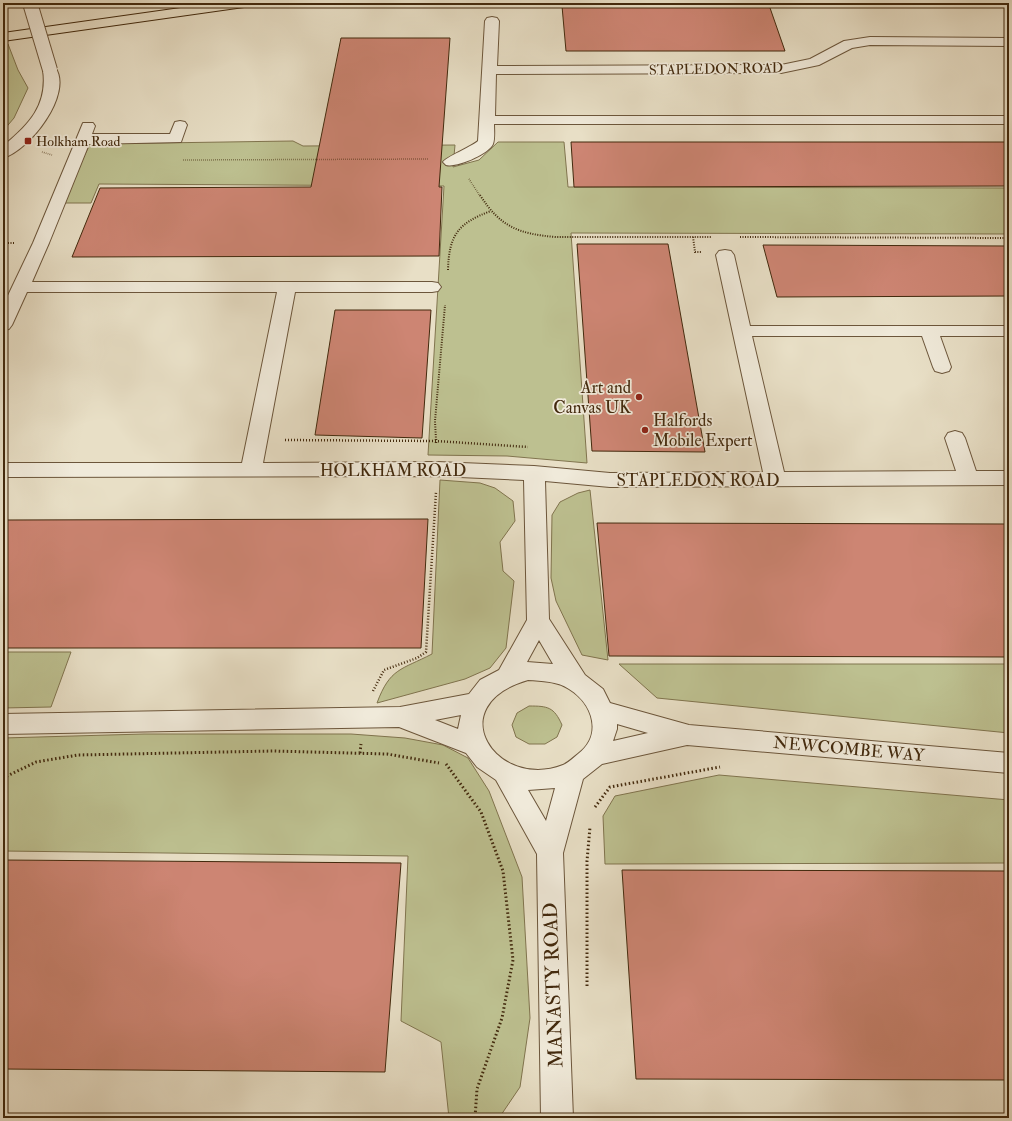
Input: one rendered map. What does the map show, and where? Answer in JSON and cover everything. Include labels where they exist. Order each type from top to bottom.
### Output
[{"type":"main road","points":[[3,37],[244,3]]},
{"type":"main road","points":[[19,22],[50,17]]},
{"type":"street","points":[[3,153],[14,145],[35,123],[47,106],[52,90],[50,70],[30,3]]},
{"type":"street","points":[[451,162],[472,153],[486,143],[492,21]]},
{"type":"street","name":"STAPLEDON ROAD","points":[[490,70],[781,69],[814,62],[849,44],[870,41],[1009,42]]},
{"type":"street","points":[[487,120],[1009,120]]},
{"type":"street","points":[[3,326],[40,243],[85,132],[176,139],[180,126]]},
{"type":"street","points":[[725,254],[775,479]]},
{"type":"street","points":[[21,286],[432,287]]},
{"type":"street","points":[[251,470],[287,287]]},
{"type":"street","points":[[743,331],[1009,331]]},
{"type":"street","points":[[929,331],[942,367]]},
{"type":"street","points":[[955,438],[968,478]]},
{"type":"street","name":"HOLKHAM ROAD","points":[[3,470],[437,469],[534,473]]},
{"type":"street","points":[[507,677],[538,620],[534,473]]},
{"type":"street","name":"STAPLEDON ROAD","points":[[534,473],[610,480],[1009,478]]},
{"type":"street","points":[[538,620],[578,682],[594,696],[602,710],[605,729],[595,755],[572,772],[550,779],[525,779],[505,773],[486,760],[475,746],[470,727],[476,702],[489,687],[507,677],[528,671],[550,672],[578,682]]},
{"type":"street","points":[[3,724],[400,717],[476,702]]},
{"type":"street","name":"NEWCOMBE WAY","points":[[602,710],[689,735],[1009,763]]},
{"type":"street","points":[[400,717],[475,746]]},
{"type":"street","name":"NEWCOMBE WAY","points":[[595,755],[689,735]]},
{"type":"street","name":"MANASTY ROAD","points":[[557,1118],[550,853],[572,772]]},
{"type":"street","name":"MANASTY ROAD","points":[[505,773],[550,853]]},
{"type":"path","points":[[176,160],[427,159],[451,162],[461,169],[492,211],[507,225],[524,232],[541,235],[568,236],[716,237]]},
{"type":"path","points":[[732,237],[1009,238]]},
{"type":"path","points":[[3,778],[36,762],[78,755],[273,751],[387,754],[445,764],[481,812],[503,871],[512,960],[502,1018],[477,1088],[475,1118]]},
{"type":"path","points":[[591,813],[610,787],[717,767],[725,767]]},
{"type":"path","points":[[587,994],[587,861],[590,820]]},
{"type":"green space","points":[[8,44],[18,70],[28,88],[14,118],[3,131],[3,45]]},
{"type":"green space","points":[[293,141],[303,146],[455,145],[453,167],[479,160],[498,142],[564,142],[568,187],[1009,188],[1009,234],[571,233],[587,463],[507,456],[428,455],[444,186],[99,184],[91,203],[64,203],[71,183],[90,144]]},
{"type":"green space","points":[[440,480],[480,483],[495,488],[513,501],[515,521],[500,542],[503,571],[514,581],[506,648],[490,668],[465,679],[377,703],[392,676],[404,667],[432,654]]},
{"type":"green space","points":[[590,490],[608,660],[582,655],[556,601],[551,578],[552,515],[560,502],[578,493]]},
{"type":"green space","points":[[3,652],[71,652],[51,707],[3,708]]},
{"type":"green space","points":[[619,664],[1009,664],[1009,733],[657,698]]},
{"type":"green space","points":[[529,706],[546,707],[556,714],[562,725],[557,737],[545,744],[529,744],[516,737],[512,725],[517,713]]},
{"type":"green space","points":[[144,734],[351,734],[405,738],[443,745],[468,758],[489,791],[522,877],[530,1018],[520,1087],[499,1118],[449,1118],[441,1042],[401,1021],[408,856],[3,851],[3,738]]},
{"type":"green space","points":[[719,775],[1009,800],[1009,863],[605,864],[603,816],[615,796]]},
{"type":"building","points":[[769,5],[785,51],[566,51],[562,6]]},
{"type":"building","points":[[341,38],[450,38],[439,187],[442,187],[439,256],[72,257],[100,188],[311,187]]},
{"type":"building","points":[[571,142],[1009,142],[1009,186],[574,187]]},
{"type":"building","points":[[577,244],[668,244],[705,452],[592,451]]},
{"type":"building","points":[[763,245],[1009,246],[1009,296],[777,297]]},
{"type":"building","points":[[335,310],[431,310],[422,438],[315,435]]},
{"type":"building","points":[[428,519],[421,648],[3,648],[3,520]]},
{"type":"building","points":[[597,523],[1009,524],[1009,657],[609,656]]},
{"type":"building","points":[[3,860],[401,863],[385,1072],[3,1069]]},
{"type":"building","points":[[622,870],[1009,871],[1009,1080],[636,1079]]},
{"type":"place","name":"Holkham Road","points":[[28,141]]},
{"type":"place","name":"Art and Canvas UK","points":[[639,397]]},
{"type":"place","name":"Halfords Mobile Expert","points":[[645,430]]}]
